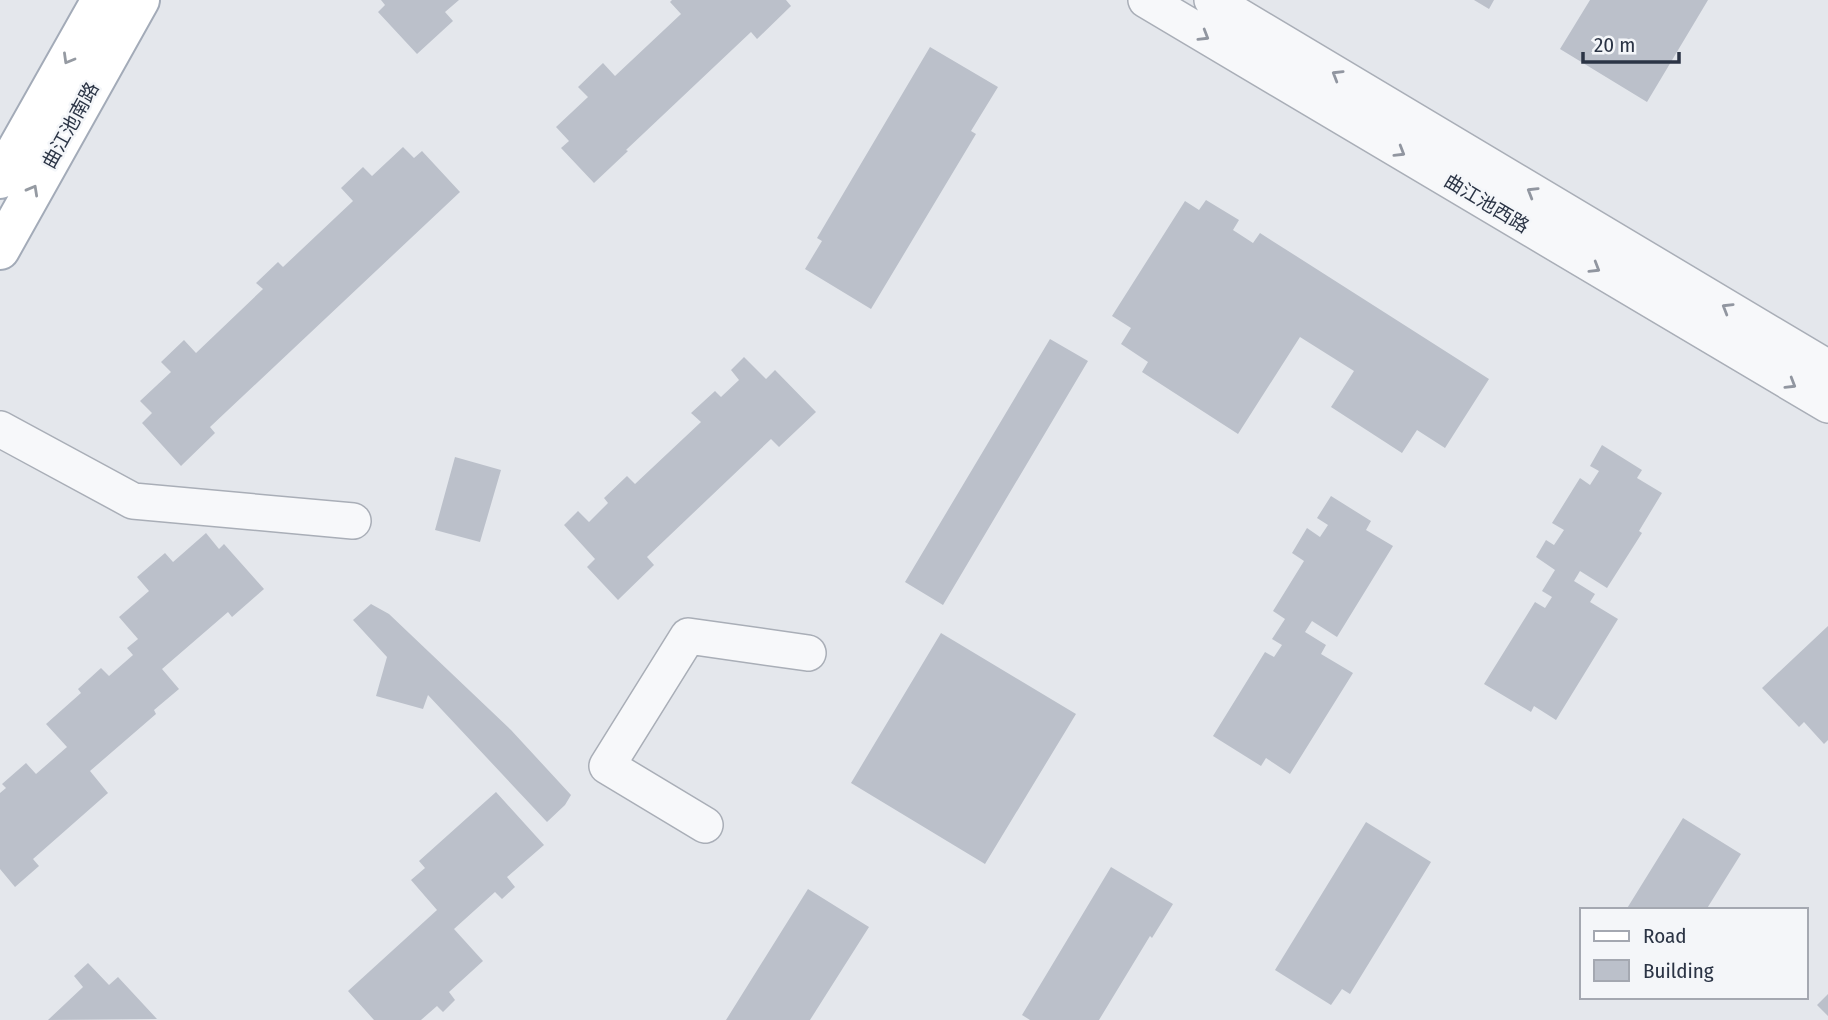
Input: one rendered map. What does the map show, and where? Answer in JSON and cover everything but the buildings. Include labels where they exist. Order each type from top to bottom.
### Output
[{"type":"main road","name":"曲江池南路","points":[[0,179],[102,0]]},
{"type":"main road","name":"曲江池南路","points":[[0,250],[140,0]]},
{"type":"street","name":"曲江池西路","points":[[1146,0],[1828,405]]},
{"type":"street","name":"曲江池西路","points":[[1212,0],[1828,369]]},
{"type":"street","points":[[0,429],[133,501],[353,521]]},
{"type":"street","points":[[705,825],[607,766],[688,636],[808,653]]}]
